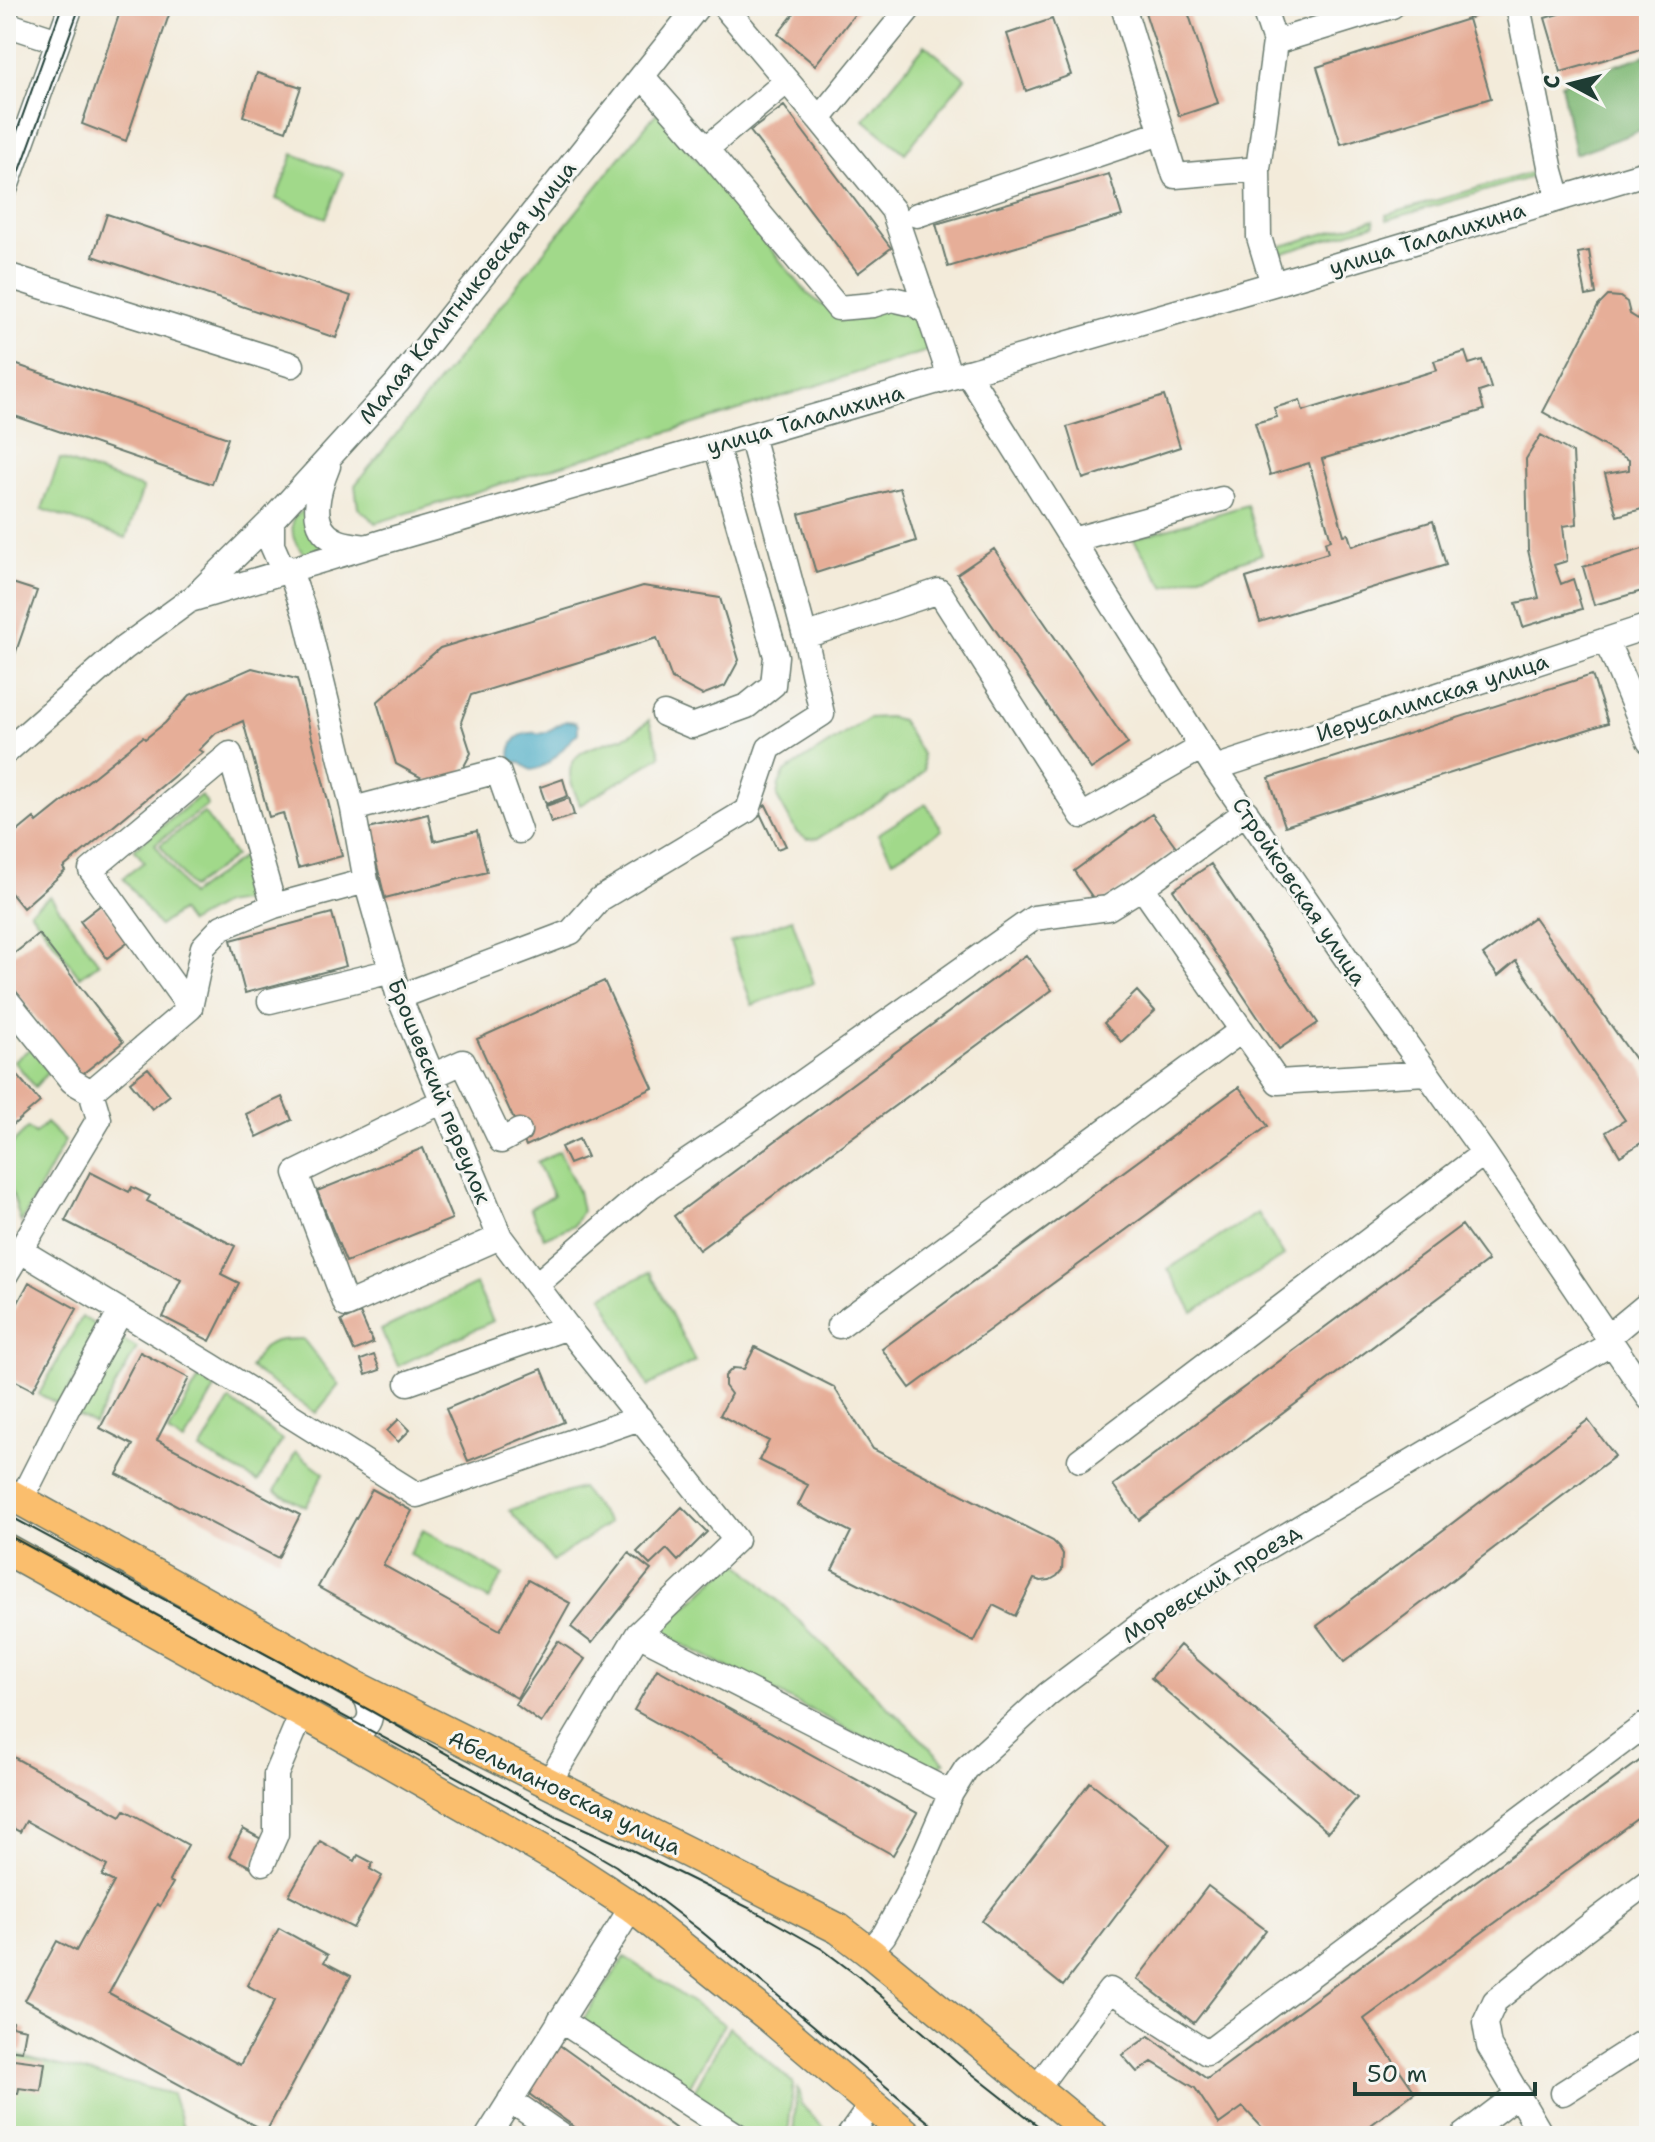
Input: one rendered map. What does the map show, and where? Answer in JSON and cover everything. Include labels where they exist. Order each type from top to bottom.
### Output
[{"type":"main road","name":"Абельмановская улица","points":[[13,1496],[359,1688],[839,1929],[1094,2136]]},
{"type":"main road","points":[[6,1549],[560,1860],[632,1907],[761,2009],[909,2136]]},
{"type":"street","points":[[6,187],[11,158],[71,6]]},
{"type":"street","name":"Малая Калитниковская улица","points":[[190,600],[272,520],[397,383],[698,6]]},
{"type":"street","name":"Стройковская улица","points":[[724,6],[893,210],[928,313],[958,374],[1072,540],[1215,768],[1484,1153],[1649,1398]]},
{"type":"street","points":[[819,119],[911,6]]},
{"type":"street","points":[[1123,6],[1175,176],[1258,169]]},
{"type":"street","points":[[1263,6],[1275,42],[1258,169],[1259,237],[1273,284]]},
{"type":"street","points":[[1275,42],[1392,6]]},
{"type":"street","points":[[1518,6],[1559,199]]},
{"type":"street","points":[[6,24],[58,41]]},
{"type":"street","points":[[642,76],[838,308],[873,305],[892,299],[914,304],[928,313]]},
{"type":"street","points":[[706,149],[787,81]]},
{"type":"street","points":[[917,215],[1161,133]]},
{"type":"street","name":"улица Талалихина","points":[[6,752],[124,648],[190,600],[1649,172]]},
{"type":"street","points":[[6,275],[292,365]]},
{"type":"street","points":[[399,997],[571,932],[600,899],[748,810],[769,748],[822,714],[805,636],[751,435]]},
{"type":"street","points":[[664,714],[692,726],[747,706],[773,685],[776,656],[716,445]]},
{"type":"street","points":[[336,449],[319,488],[320,525],[336,542],[368,547]]},
{"type":"street","points":[[1072,540],[1222,499]]},
{"type":"street","name":"Брошевский переулок","points":[[272,520],[272,545],[279,561],[290,571],[306,617],[353,809],[366,881],[399,997],[500,1237],[736,1540],[638,1634]]},
{"type":"street","points":[[805,636],[939,591],[1082,816],[1202,747]]},
{"type":"street","name":"Иерусалимская улица","points":[[1215,768],[1649,626]]},
{"type":"street","points":[[1605,641],[1649,741]]},
{"type":"street","points":[[190,1008],[91,870],[230,754],[274,906]]},
{"type":"street","points":[[353,809],[498,771],[519,831]]},
{"type":"street","points":[[536,1285],[651,1186],[1034,918],[1108,908],[1246,812]]},
{"type":"street","points":[[91,1092],[190,1008],[203,947],[222,927],[274,906],[366,881]]},
{"type":"street","points":[[1142,887],[1278,1082],[1426,1073]]},
{"type":"street","points":[[270,1001],[392,971]]},
{"type":"street","points":[[6,999],[72,1081],[91,1092],[99,1119],[6,1274]]},
{"type":"street","points":[[839,1326],[1242,1030]]},
{"type":"street","points":[[432,1076],[463,1062],[510,1136],[468,1160]]},
{"type":"street","points":[[443,1101],[296,1173],[346,1305],[500,1237]]},
{"type":"street","points":[[1080,1460],[1484,1153]]},
{"type":"street","points":[[21,1251],[417,1495],[640,1418]]},
{"type":"street","name":"Моревский проезд","points":[[870,1952],[884,1935],[907,1894],[951,1793],[966,1769],[1048,1694],[1157,1612],[1610,1340],[1649,1303]]},
{"type":"street","points":[[13,1496],[67,1409],[121,1311]]},
{"type":"street","points":[[408,1383],[568,1327]]},
{"type":"street","points":[[548,1784],[638,1634],[951,1793]]},
{"type":"street","points":[[336,1732],[352,1734],[365,1727],[371,1711],[359,1688]]},
{"type":"street","points":[[263,1863],[276,1834],[276,1774],[302,1713]]},
{"type":"street","points":[[1036,2089],[1110,1990],[1207,2053],[1649,1722]]},
{"type":"street","points":[[1542,2136],[1489,2046],[1485,2023],[1495,2001],[1649,1881]]},
{"type":"street","points":[[488,2136],[632,1907]]},
{"type":"street","points":[[560,2020],[738,2136]]},
{"type":"street","points":[[1563,2093],[1649,2038]]},
{"type":"street","points":[[1463,2136],[1518,2094]]},
{"type":"street","points":[[510,2100],[562,2136]]},
{"type":"street","points":[[849,2136],[872,2104]]},
{"type":"green space","points":[[925,45],[965,78],[905,153],[864,120]]},
{"type":"green space","points":[[1649,54],[1649,128],[1575,154],[1561,84]]},
{"type":"green space","points":[[657,112],[807,293],[822,305],[914,304],[934,349],[376,523],[358,508],[355,485]]},
{"type":"green space","points":[[293,154],[343,173],[326,218],[276,199]]},
{"type":"green space","points":[[1530,173],[1532,177],[1387,220],[1386,215]]},
{"type":"green space","points":[[1374,219],[1375,224],[1274,256],[1272,249]]},
{"type":"green space","points":[[60,459],[143,488],[126,538],[42,509]]},
{"type":"green space","points":[[1247,505],[1262,554],[1165,587],[1133,539]]},
{"type":"green space","points":[[307,508],[310,532],[328,549],[306,555],[294,539],[292,525],[293,518]]},
{"type":"green space","points":[[869,718],[901,720],[922,754],[924,770],[913,782],[818,838],[807,839],[797,833],[777,797],[785,772]]},
{"type":"green space","points":[[649,720],[661,756],[580,805],[571,781],[570,769],[574,760],[589,749],[632,734]]},
{"type":"green space","points":[[201,795],[208,805],[155,844],[190,895],[244,856],[256,899],[223,904],[189,923],[180,911],[159,926],[123,878],[144,862],[134,849]]},
{"type":"green space","points":[[926,804],[942,830],[893,860],[878,834]]},
{"type":"green space","points":[[204,813],[235,856],[191,888],[160,845]]},
{"type":"green space","points":[[50,896],[99,963],[80,977],[30,911]]},
{"type":"green space","points":[[792,919],[814,983],[752,1005],[730,942]]},
{"type":"green space","points":[[32,1047],[51,1069],[35,1087],[14,1061]]},
{"type":"green space","points":[[46,1123],[65,1141],[21,1223],[6,1172],[6,1150],[28,1128],[35,1134]]},
{"type":"green space","points":[[559,1151],[578,1191],[582,1211],[574,1225],[544,1238],[530,1208],[553,1196],[537,1162]]},
{"type":"green space","points":[[1258,1213],[1284,1256],[1193,1312],[1168,1269]]},
{"type":"green space","points":[[650,1272],[695,1361],[648,1386],[602,1296]]},
{"type":"green space","points":[[476,1284],[493,1321],[398,1366],[381,1330]]},
{"type":"green space","points":[[82,1317],[103,1329],[60,1405],[39,1394]]},
{"type":"green space","points":[[116,1336],[137,1348],[94,1424],[73,1413]]},
{"type":"green space","points":[[303,1339],[339,1385],[316,1413],[250,1368],[270,1343]]},
{"type":"green space","points":[[200,1377],[215,1389],[184,1442],[168,1433]]},
{"type":"green space","points":[[230,1400],[282,1440],[258,1482],[200,1450]]},
{"type":"green space","points":[[296,1452],[324,1473],[306,1507],[275,1491]]},
{"type":"green space","points":[[581,1488],[609,1523],[553,1561],[509,1510]]},
{"type":"green space","points":[[423,1530],[503,1575],[489,1600],[409,1554]]},
{"type":"green space","points":[[736,1560],[945,1762],[931,1772],[659,1632]]},
{"type":"green space","points":[[625,1957],[724,2024],[684,2096],[578,2027]]},
{"type":"green space","points":[[729,2027],[793,2083],[788,2136],[746,2136],[689,2100]]},
{"type":"green space","points":[[6,2052],[172,2094],[186,2136],[6,2136]]},
{"type":"green space","points":[[797,2088],[801,2104],[831,2135],[841,2136],[793,2136]]},
{"type":"water","points":[[566,721],[578,725],[578,733],[551,761],[531,770],[511,761],[512,746],[520,736],[543,733]]},
{"type":"building","points":[[122,6],[172,6],[126,141],[82,124]]},
{"type":"building","points":[[800,6],[861,6],[815,65],[778,34]]},
{"type":"building","points":[[1143,6],[1186,6],[1218,103],[1179,116]]},
{"type":"building","points":[[1463,6],[1498,6],[1468,19]]},
{"type":"building","points":[[1585,6],[1643,6],[1649,25],[1649,47],[1561,72],[1545,18]]},
{"type":"building","points":[[1052,19],[1071,75],[1026,91],[1007,34]]},
{"type":"building","points":[[1468,19],[1491,98],[1341,144],[1317,67]]},
{"type":"building","points":[[257,73],[301,87],[286,131],[243,116]]},
{"type":"building","points":[[784,106],[891,248],[858,273],[750,131]]},
{"type":"building","points":[[1109,174],[1122,216],[948,267],[936,224]]},
{"type":"building","points":[[107,214],[351,296],[336,338],[93,256]]},
{"type":"building","points":[[1589,251],[1596,294],[1586,296],[1578,253]]},
{"type":"building","points":[[1608,296],[1620,297],[1627,302],[1630,314],[1638,319],[1649,312],[1649,507],[1617,516],[1605,474],[1629,470],[1629,460],[1543,412],[1598,306]]},
{"type":"building","points":[[1465,352],[1469,364],[1482,360],[1491,388],[1479,392],[1484,410],[1322,459],[1344,535],[1348,534],[1352,546],[1433,521],[1446,565],[1260,622],[1246,578],[1328,553],[1325,542],[1331,540],[1309,463],[1270,475],[1255,423],[1277,417],[1274,408],[1300,400],[1303,411],[1437,370],[1434,361]]},
{"type":"building","points":[[6,361],[228,438],[212,484],[6,413]]},
{"type":"building","points":[[1164,396],[1180,447],[1083,479],[1067,427]]},
{"type":"building","points":[[1541,435],[1573,453],[1577,524],[1563,526],[1567,561],[1554,565],[1561,584],[1573,579],[1582,609],[1523,627],[1516,603],[1539,598],[1528,550],[1526,459]]},
{"type":"building","points":[[900,488],[916,541],[816,573],[799,514]]},
{"type":"building","points":[[1649,547],[1649,589],[1594,605],[1583,567]]},
{"type":"building","points":[[994,549],[1128,744],[1091,769],[957,574]]},
{"type":"building","points":[[6,581],[37,591],[12,663],[6,662]]},
{"type":"building","points":[[643,586],[720,598],[739,660],[725,686],[702,695],[672,679],[657,638],[471,695],[461,722],[471,753],[460,774],[431,783],[396,764],[377,702],[440,648]]},
{"type":"building","points":[[252,668],[297,679],[342,856],[298,868],[283,813],[269,817],[243,721],[216,733],[199,750],[203,752],[63,868],[65,871],[23,908],[6,887],[6,841],[34,818],[37,822],[143,737],[145,739],[165,723],[190,695]]},
{"type":"building","points":[[1592,675],[1608,723],[1285,826],[1269,778]]},
{"type":"building","points":[[563,779],[568,796],[546,804],[540,787]]},
{"type":"building","points":[[569,798],[574,815],[551,823],[546,806]]},
{"type":"building","points":[[766,805],[786,846],[777,849],[758,809]]},
{"type":"building","points":[[428,814],[434,841],[477,831],[487,872],[385,898],[368,829]]},
{"type":"building","points":[[1152,814],[1177,848],[1098,905],[1074,871]]},
{"type":"building","points":[[1211,864],[1318,1023],[1279,1049],[1173,890]]},
{"type":"building","points":[[102,904],[130,941],[107,958],[80,921]]},
{"type":"building","points":[[332,913],[346,966],[245,993],[231,940]]},
{"type":"building","points":[[1534,917],[1649,1079],[1649,1138],[1620,1156],[1606,1132],[1625,1120],[1516,961],[1498,976],[1483,955]]},
{"type":"building","points":[[39,934],[123,1042],[81,1075],[6,979],[6,960]]},
{"type":"building","points":[[1026,955],[1052,990],[699,1250],[674,1216]]},
{"type":"building","points":[[604,981],[653,1088],[526,1146],[477,1039]]},
{"type":"building","points":[[1137,991],[1155,1011],[1121,1042],[1104,1023]]},
{"type":"building","points":[[6,1062],[40,1102],[6,1131]]},
{"type":"building","points":[[148,1068],[170,1095],[152,1109],[130,1082]]},
{"type":"building","points":[[1239,1087],[1268,1126],[910,1388],[882,1349]]},
{"type":"building","points":[[282,1097],[292,1120],[257,1137],[246,1114]]},
{"type":"building","points":[[579,1139],[587,1157],[569,1164],[561,1147]]},
{"type":"building","points":[[423,1148],[452,1219],[346,1262],[317,1191]]},
{"type":"building","points":[[90,1172],[129,1192],[132,1187],[150,1196],[147,1201],[235,1246],[221,1274],[239,1283],[210,1341],[163,1317],[181,1280],[65,1221]]},
{"type":"building","points":[[1462,1225],[1488,1261],[1139,1520],[1113,1485]]},
{"type":"building","points":[[29,1282],[77,1309],[33,1390],[6,1376],[6,1325]]},
{"type":"building","points":[[360,1313],[373,1343],[354,1351],[341,1321]]},
{"type":"building","points":[[755,1347],[834,1387],[873,1449],[1053,1541],[1063,1554],[1062,1570],[1050,1580],[1034,1579],[1015,1616],[993,1605],[974,1642],[832,1570],[851,1532],[798,1505],[808,1485],[759,1460],[769,1441],[720,1415],[731,1394],[725,1386],[725,1376],[733,1368],[744,1369]]},
{"type":"building","points":[[140,1352],[189,1378],[157,1440],[300,1515],[278,1558],[117,1474],[133,1445],[100,1428]]},
{"type":"building","points":[[374,1355],[380,1370],[366,1375],[361,1360]]},
{"type":"building","points":[[542,1369],[564,1422],[468,1461],[446,1409]]},
{"type":"building","points":[[399,1419],[410,1430],[398,1442],[387,1431]]},
{"type":"building","points":[[1588,1420],[1615,1456],[1344,1662],[1317,1626]]},
{"type":"building","points":[[372,1489],[412,1511],[383,1565],[500,1630],[528,1580],[570,1603],[517,1698],[318,1587]]},
{"type":"building","points":[[682,1507],[707,1532],[678,1561],[667,1549],[650,1565],[637,1552]]},
{"type":"building","points":[[629,1553],[651,1570],[592,1643],[571,1627]]},
{"type":"building","points":[[558,1641],[585,1659],[541,1723],[515,1704]]},
{"type":"building","points":[[1180,1645],[1357,1798],[1328,1832],[1151,1678]]},
{"type":"building","points":[[657,1669],[917,1813],[893,1855],[634,1710]]},
{"type":"building","points":[[6,1753],[121,1816],[125,1810],[188,1845],[169,1881],[173,1883],[160,1906],[157,1904],[109,1993],[240,2065],[275,2001],[247,1985],[279,1928],[328,1955],[324,1962],[351,1976],[266,2132],[25,2000],[57,1941],[76,1951],[114,1882],[102,1876],[107,1866],[26,1821],[20,1832],[9,1826],[6,1831]]},
{"type":"building","points":[[1649,1754],[1649,1810],[1364,2019],[1415,2092],[1356,2136],[1270,2136],[1243,2107],[1219,2124],[1195,2088],[1152,2062],[1137,2072],[1122,2055],[1149,2036],[1207,2079]]},
{"type":"building","points":[[1090,1782],[1170,1844],[1063,1986],[982,1921]]},
{"type":"building","points":[[243,1829],[265,1841],[251,1867],[229,1856]]},
{"type":"building","points":[[320,1841],[355,1861],[358,1855],[373,1863],[370,1869],[382,1876],[353,1928],[289,1895]]},
{"type":"building","points":[[1208,1886],[1266,1930],[1194,2023],[1137,1979]]},
{"type":"building","points":[[6,2020],[13,2022],[12,2026],[26,2029],[22,2051],[6,2049]]},
{"type":"building","points":[[558,2044],[686,2136],[587,2136],[525,2091]]},
{"type":"building","points":[[6,2058],[45,2063],[41,2091],[19,2088],[18,2094],[6,2093]]},
{"type":"tram line","points":[[6,162],[62,6]]},
{"type":"tram line","points":[[6,209],[80,6]]},
{"type":"tram line","points":[[6,1514],[371,1711],[558,1817],[751,1909],[822,1949],[1051,2136]]},
{"type":"tram line","points":[[6,1534],[616,1866],[702,1932],[945,2136]]}]
